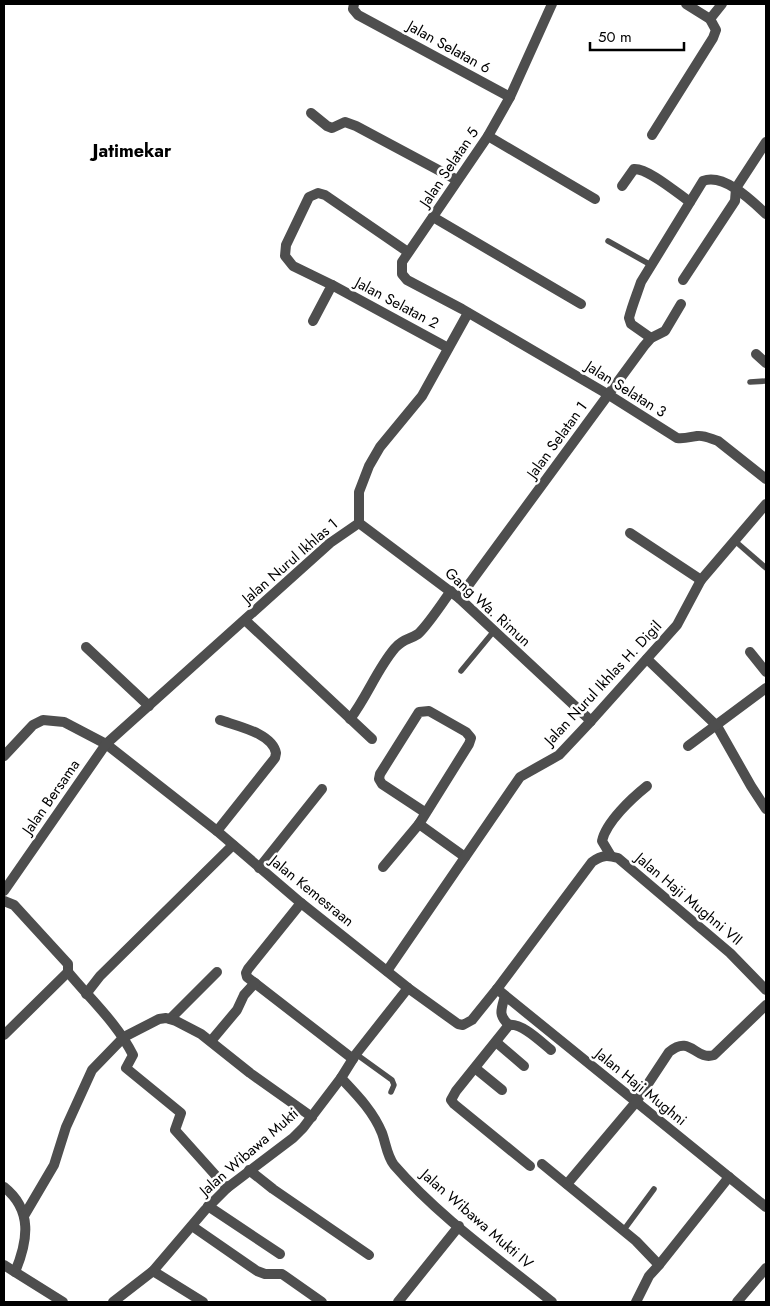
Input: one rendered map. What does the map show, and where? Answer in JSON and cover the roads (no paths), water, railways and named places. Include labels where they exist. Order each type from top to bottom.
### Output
[{"type":"street","name":"Jalan Selatan 6","points":[[354,4],[353,9],[358,15],[510,97]]},
{"type":"street","name":"Jalan Selatan 5","points":[[468,313],[407,280],[402,274],[402,262],[488,136],[510,97],[552,4]]},
{"type":"street","points":[[652,135],[714,38],[716,30],[710,19],[686,4]]},
{"type":"street","points":[[710,19],[722,4]]},
{"type":"street","points":[[311,113],[332,128],[342,123],[349,123],[457,180]]},
{"type":"street","points":[[488,136],[595,199]]},
{"type":"street","points":[[683,280],[735,201],[736,188],[766,142]]},
{"type":"street","points":[[622,186],[634,169],[638,168],[690,202]]},
{"type":"street","points":[[651,338],[631,324],[629,318],[641,282],[650,265],[703,181],[712,180],[736,188],[766,214]]},
{"type":"street","name":"Jalan Selatan 2","points":[[408,252],[325,195],[318,193],[308,197],[286,246],[285,256],[293,266],[448,348]]},
{"type":"street","points":[[433,217],[581,304]]},
{"type":"street","points":[[313,321],[332,286]]},
{"type":"street","name":"Jalan Selatan 1","points":[[459,598],[644,346],[651,338],[664,332],[681,304]]},
{"type":"street","name":"Jalan Nurul Ikhlas 1","points":[[106,744],[330,543],[359,522],[358,492],[369,466],[380,447],[422,396],[468,313]]},
{"type":"street","name":"Jalan Selatan 3","points":[[468,313],[609,395],[677,438],[683,439],[699,436],[718,441],[766,479]]},
{"type":"street","points":[[756,354],[766,363]]},
{"type":"street","name":"Jalan Nurul Ikhlas H. Digil","points":[[387,970],[520,777],[559,755],[592,721],[677,625],[701,580],[766,506]]},
{"type":"street","name":"Gang Wa. Rimun","points":[[359,522],[451,591],[592,721]]},
{"type":"street","points":[[630,533],[701,580]]},
{"type":"street","points":[[350,719],[362,704],[383,665],[396,646],[420,631],[451,591]]},
{"type":"street","points":[[245,620],[372,739]]},
{"type":"street","points":[[86,646],[149,706]]},
{"type":"street","points":[[750,652],[766,672]]},
{"type":"street","points":[[647,659],[717,726],[766,809]]},
{"type":"street","points":[[688,746],[766,688]]},
{"type":"street","points":[[383,867],[419,824],[426,813],[469,744],[471,738],[466,732],[424,710],[419,712],[380,774],[379,779],[382,784],[426,813]]},
{"type":"street","name":"Jalan Kemesraan","points":[[4,756],[32,725],[43,720],[64,722],[106,744],[217,831],[301,903],[452,1022],[463,1025],[472,1020],[501,993]]},
{"type":"street","points":[[217,831],[275,758],[276,753],[273,746],[252,730],[220,720]]},
{"type":"street","name":"Jalan Bersama","points":[[4,891],[106,744]]},
{"type":"street","points":[[510,1025],[501,1014],[501,993],[592,862],[601,856],[610,856],[602,841],[606,827],[647,786]]},
{"type":"street","points":[[259,868],[322,789]]},
{"type":"street","points":[[419,824],[465,857]]},
{"type":"street","points":[[86,994],[100,976],[233,845]]},
{"type":"street","name":"Jalan Haji Mughni VII","points":[[610,856],[618,858],[730,952],[766,990]]},
{"type":"street","points":[[4,901],[14,905],[68,964],[68,972],[124,1036],[133,1055],[126,1068],[181,1113],[175,1130],[227,1188]]},
{"type":"street","points":[[301,903],[246,973],[251,980],[355,1056]]},
{"type":"street","points":[[4,1035],[68,972]]},
{"type":"street","points":[[170,1019],[217,972]]},
{"type":"street","points":[[211,1041],[236,1010],[251,980]]},
{"type":"street","name":"Jalan Wibawa Mukti","points":[[113,1302],[153,1271],[208,1206],[227,1188],[292,1138],[312,1117],[355,1056],[408,988]]},
{"type":"street","name":"Jalan Haji Mughni","points":[[501,993],[766,1207]]},
{"type":"street","points":[[567,1184],[636,1102],[669,1052],[676,1046],[684,1045],[706,1056],[714,1055],[766,1005]]},
{"type":"street","points":[[24,1216],[54,1165],[66,1127],[92,1070],[124,1036],[159,1019],[170,1019],[211,1041],[250,1073],[312,1117]]},
{"type":"street","points":[[530,1166],[451,1100],[452,1096],[474,1068],[510,1025],[515,1024],[522,1028],[551,1050]]},
{"type":"street","points":[[496,1042],[524,1066]]},
{"type":"street","points":[[474,1068],[502,1090]]},
{"type":"street","name":"Jalan Wibawa Mukti IV","points":[[341,1078],[371,1112],[393,1163],[436,1207],[552,1302]]},
{"type":"street","points":[[542,1164],[636,1240],[659,1265]]},
{"type":"street","points":[[249,1170],[273,1189],[369,1255]]},
{"type":"street","points":[[636,1302],[649,1276],[730,1178]]},
{"type":"street","points":[[4,1187],[16,1200],[24,1216],[25,1242],[15,1272]]},
{"type":"street","points":[[208,1206],[280,1254]]},
{"type":"street","points":[[192,1226],[257,1271],[265,1274],[282,1274],[322,1302]]},
{"type":"street","points":[[398,1302],[459,1226]]},
{"type":"street","points":[[4,1264],[63,1302]]},
{"type":"street","points":[[737,1302],[766,1268]]},
{"type":"street","points":[[153,1271],[202,1302]]},
{"type":"lane","points":[[608,240],[650,265]]},
{"type":"lane","points":[[750,382],[766,381]]},
{"type":"lane","points":[[735,541],[766,568]]},
{"type":"lane","points":[[461,671],[494,631]]},
{"type":"lane","points":[[355,1056],[392,1080],[394,1085],[391,1092]]},
{"type":"lane","points":[[624,1231],[654,1189]]},
{"type":"district","name":"Jatimekar","points":[[132,151]]}]
